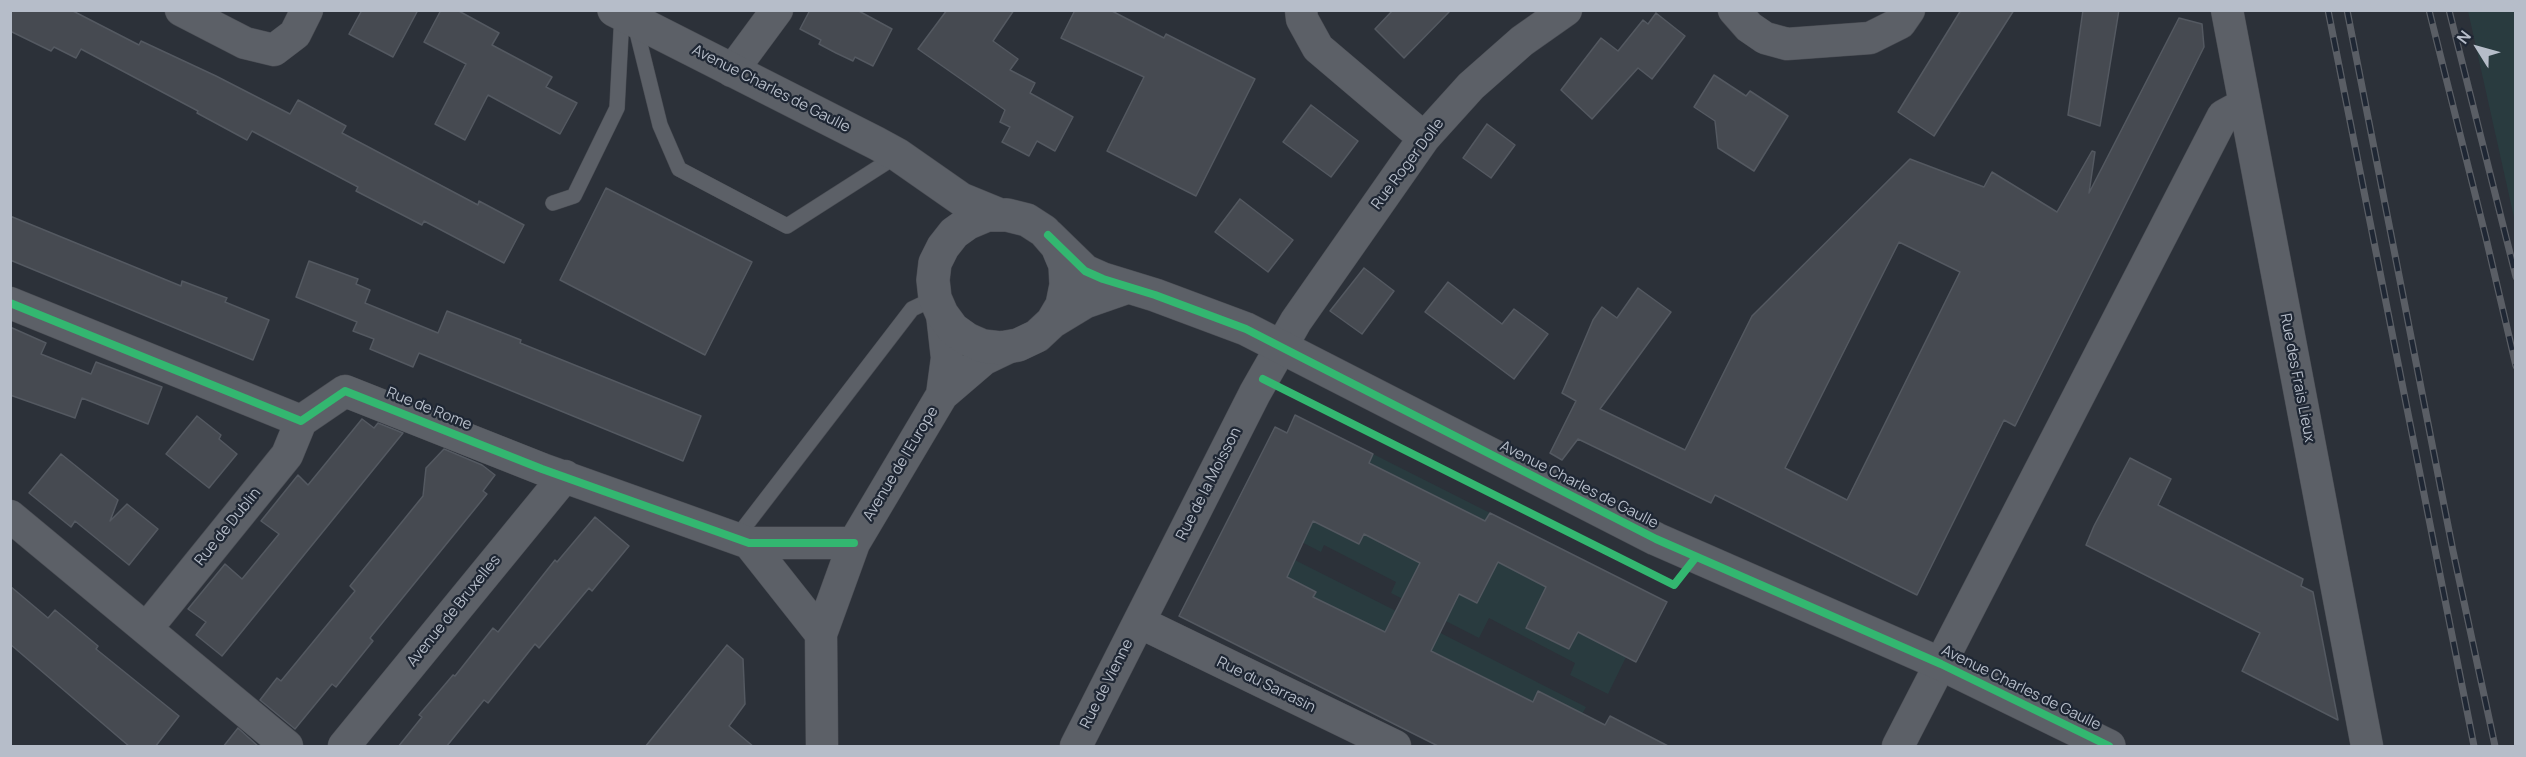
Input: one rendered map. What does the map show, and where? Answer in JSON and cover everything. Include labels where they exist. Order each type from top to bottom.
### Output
[{"type":"street","points":[[181,10],[244,43],[274,50],[295,34],[307,10]]},
{"type":"street","points":[[732,71],[777,10]]},
{"type":"street","points":[[1301,10],[1302,19],[1318,48],[1424,138]]},
{"type":"street","name":"Rue Roger Dolle","points":[[1281,347],[1296,321],[1424,138],[1471,86],[1522,41],[1566,10]]},
{"type":"street","points":[[1734,10],[1749,27],[1765,38],[1787,44],[1870,38],[1900,23],[1909,10]]},
{"type":"street","name":"Rue des Frais Lieux","points":[[2227,10],[2243,105],[2367,747]]},
{"type":"street","name":"Avenue Charles de Gaulle","points":[[623,15],[897,155],[961,199],[1000,215]]},
{"type":"street","points":[[1899,747],[2223,116],[2243,105]]},
{"type":"street","points":[[924,174],[940,218],[940,236],[933,280],[939,306],[953,328],[967,339],[983,345],[1009,346],[1037,336],[1052,322],[1084,302],[1128,287]]},
{"type":"street","points":[[935,263],[943,247],[954,233],[968,222],[987,215],[1027,220],[1057,246],[1065,265],[1066,285],[1062,305],[1052,322]]},
{"type":"street","name":"Avenue Charles de Gaulle","points":[[1048,236],[1085,271],[1246,329],[1656,539],[1941,664],[2109,747]]},
{"type":"street","points":[[10,303],[301,421]]},
{"type":"street","name":"Avenue de l'Europe","points":[[939,306],[947,343],[942,395]]},
{"type":"street","name":"Avenue de l'Europe","points":[[820,634],[854,543],[942,395],[984,359],[1009,346]]},
{"type":"street","name":"Rue de la Moisson","points":[[1138,622],[1281,347]]},
{"type":"street","name":"Rue de Rome","points":[[301,421],[345,391],[742,541],[854,543]]},
{"type":"street","name":"Rue de Dublin","points":[[147,628],[287,455],[301,421]]},
{"type":"street","name":"Avenue de Bruxelles","points":[[344,747],[565,476]]},
{"type":"street","points":[[10,516],[287,747]]},
{"type":"street","points":[[742,541],[820,634],[822,747]]},
{"type":"street","name":"Rue de Vienne","points":[[1076,747],[1138,622]]},
{"type":"street","name":"Rue du Sarrasin","points":[[1138,622],[1395,747]]},
{"type":"lane","points":[[623,15],[660,125],[679,169],[787,226],[897,155]]},
{"type":"lane","points":[[553,203],[574,196],[617,108],[623,15]]},
{"type":"lane","points":[[742,541],[912,309],[939,306]]},
{"type":"shaded area","points":[[2468,11],[2515,11],[2515,222]]},
{"type":"shaded area","points":[[1373,454],[1490,513],[1485,521],[1438,498],[1436,531],[1404,595],[1448,616],[1459,594],[1477,603],[1498,562],[1515,571],[1533,534],[1565,550],[1526,628],[1569,649],[1577,633],[1583,635],[1588,627],[1602,645],[1626,657],[1608,694],[1570,675],[1575,663],[1489,618],[1479,638],[1391,593],[1396,582],[1324,545],[1321,552],[1249,515],[1278,503],[1359,543],[1364,534],[1385,545],[1402,510],[1369,463]]},
{"type":"shaded area","points":[[1283,554],[1400,613],[1387,634],[1345,613],[1310,603],[1316,592],[1287,577],[1292,565]]},
{"type":"shaded area","points":[[1415,620],[1586,707],[1565,746],[1568,706],[1539,691],[1528,712],[1504,687],[1417,644]]},
{"type":"building","points":[[10,10],[71,10],[139,45],[141,41],[216,76],[290,114],[298,100],[346,126],[342,133],[478,205],[479,201],[524,225],[504,263],[424,221],[422,225],[356,191],[358,187],[252,131],[247,140],[197,113],[198,111],[81,49],[76,58],[54,47],[51,51],[10,31]]},
{"type":"building","points":[[362,10],[418,10],[393,57],[349,34]]},
{"type":"building","points":[[441,10],[457,10],[499,33],[492,45],[552,77],[546,87],[577,103],[560,134],[488,95],[465,140],[435,124],[466,64],[424,42]]},
{"type":"building","points":[[810,10],[857,10],[892,29],[873,66],[855,57],[853,61],[836,53],[819,44],[821,40],[800,29]]},
{"type":"building","points":[[947,10],[1014,10],[993,41],[1018,59],[1010,70],[1035,83],[1030,93],[1073,117],[1055,151],[1037,141],[1029,156],[1002,142],[1010,127],[1000,122],[1005,110],[918,49]]},
{"type":"building","points":[[1075,10],[1110,10],[1164,38],[1166,34],[1255,79],[1196,196],[1107,151],[1144,77],[1061,38]]},
{"type":"building","points":[[1393,10],[1451,10],[1404,58],[1375,29]]},
{"type":"building","points":[[1961,10],[2014,10],[1934,136],[1898,112]]},
{"type":"building","points":[[2083,10],[2119,10],[2100,126],[2068,115]]},
{"type":"building","points":[[1656,13],[1685,36],[1652,79],[1638,68],[1592,119],[1561,90],[1601,38],[1618,51],[1643,20],[1648,24]]},
{"type":"building","points":[[2179,18],[2202,24],[2204,47],[2015,426],[2004,420],[1917,595],[1715,495],[1711,503],[1578,439],[1562,460],[1550,453],[1576,401],[1562,393],[1593,320],[1602,307],[1617,318],[1638,288],[1671,312],[1600,409],[1685,450],[1752,316],[1910,159],[1984,187],[1992,172],[2057,212],[2092,151],[2095,152],[2089,193]],"holes":[[[1899,242],[1960,272],[1847,500],[1785,468]]]},
{"type":"building","points":[[1714,75],[1746,96],[1750,91],[1788,116],[1754,171],[1718,148],[1715,121],[1694,107]]},
{"type":"building","points":[[1311,105],[1358,141],[1331,177],[1283,142]]},
{"type":"building","points":[[1487,124],[1515,145],[1491,178],[1463,158]]},
{"type":"building","points":[[606,188],[752,262],[705,355],[560,280]]},
{"type":"building","points":[[1240,199],[1293,240],[1268,272],[1215,232]]},
{"type":"building","points":[[10,216],[181,286],[182,281],[227,298],[225,302],[269,320],[253,360],[10,260]]},
{"type":"building","points":[[309,261],[358,279],[356,284],[370,290],[365,303],[438,333],[447,311],[701,416],[683,461],[419,353],[413,367],[370,349],[374,339],[353,331],[357,322],[296,297]]},
{"type":"building","points":[[1364,268],[1394,291],[1362,334],[1330,311]]},
{"type":"building","points":[[1448,282],[1502,324],[1514,309],[1548,334],[1514,379],[1425,312]]},
{"type":"building","points":[[10,327],[46,343],[41,354],[91,374],[96,362],[162,387],[148,424],[82,398],[75,418],[10,395]]},
{"type":"building","points":[[1295,415],[1373,454],[1369,463],[1485,521],[1490,513],[1667,602],[1636,662],[1578,632],[1569,649],[1526,628],[1546,587],[1498,562],[1477,603],[1459,594],[1431,651],[1533,702],[1538,691],[1605,725],[1610,716],[1670,747],[1440,747],[1179,616],[1275,427],[1287,433]],"holes":[[[1313,521],[1359,544],[1364,534],[1420,563],[1385,632],[1313,597],[1316,592],[1287,577]]]},
{"type":"building","points":[[197,416],[221,435],[219,439],[237,454],[209,488],[166,454]]},
{"type":"building","points":[[362,419],[374,428],[378,423],[403,433],[222,656],[196,635],[206,622],[188,609],[225,564],[242,579],[279,534],[261,521],[298,475],[308,485]]},
{"type":"building","points":[[444,449],[482,465],[495,475],[483,491],[487,494],[370,638],[373,641],[336,687],[332,684],[295,729],[260,700],[277,678],[281,681],[355,591],[350,586],[423,496],[426,468]]},
{"type":"building","points":[[61,454],[118,500],[110,521],[127,504],[158,529],[129,565],[75,521],[71,527],[29,493]]},
{"type":"building","points":[[2130,458],[2171,479],[2158,505],[2303,579],[2301,586],[2313,592],[2338,720],[2242,671],[2260,633],[2086,545]]},
{"type":"building","points":[[595,517],[629,546],[592,591],[589,588],[539,648],[535,644],[488,703],[484,700],[446,747],[398,747],[422,717],[419,715],[453,675],[455,676],[493,628],[498,632],[555,560],[557,562]]},
{"type":"building","points":[[10,586],[48,618],[55,610],[98,646],[96,649],[179,716],[155,747],[130,747],[10,644]]},
{"type":"building","points":[[727,645],[743,659],[745,704],[729,726],[754,747],[645,747]]},
{"type":"building","points":[[238,728],[259,747],[223,747]]},
{"type":"railway","points":[[2328,10],[2474,746]]},
{"type":"railway","points":[[2347,10],[2453,551],[2495,746]]},
{"type":"railway","points":[[2429,10],[2516,366]]},
{"type":"railway","points":[[2449,10],[2516,277]]},
{"type":"cycle path","points":[[1048,235],[1085,271],[1246,329],[1656,539],[1941,664],[2109,746]]},
{"type":"cycle path","points":[[10,303],[301,421],[345,391],[542,469],[749,543],[854,543]]},
{"type":"cycle path","points":[[1263,379],[1674,585],[1696,557]]}]
